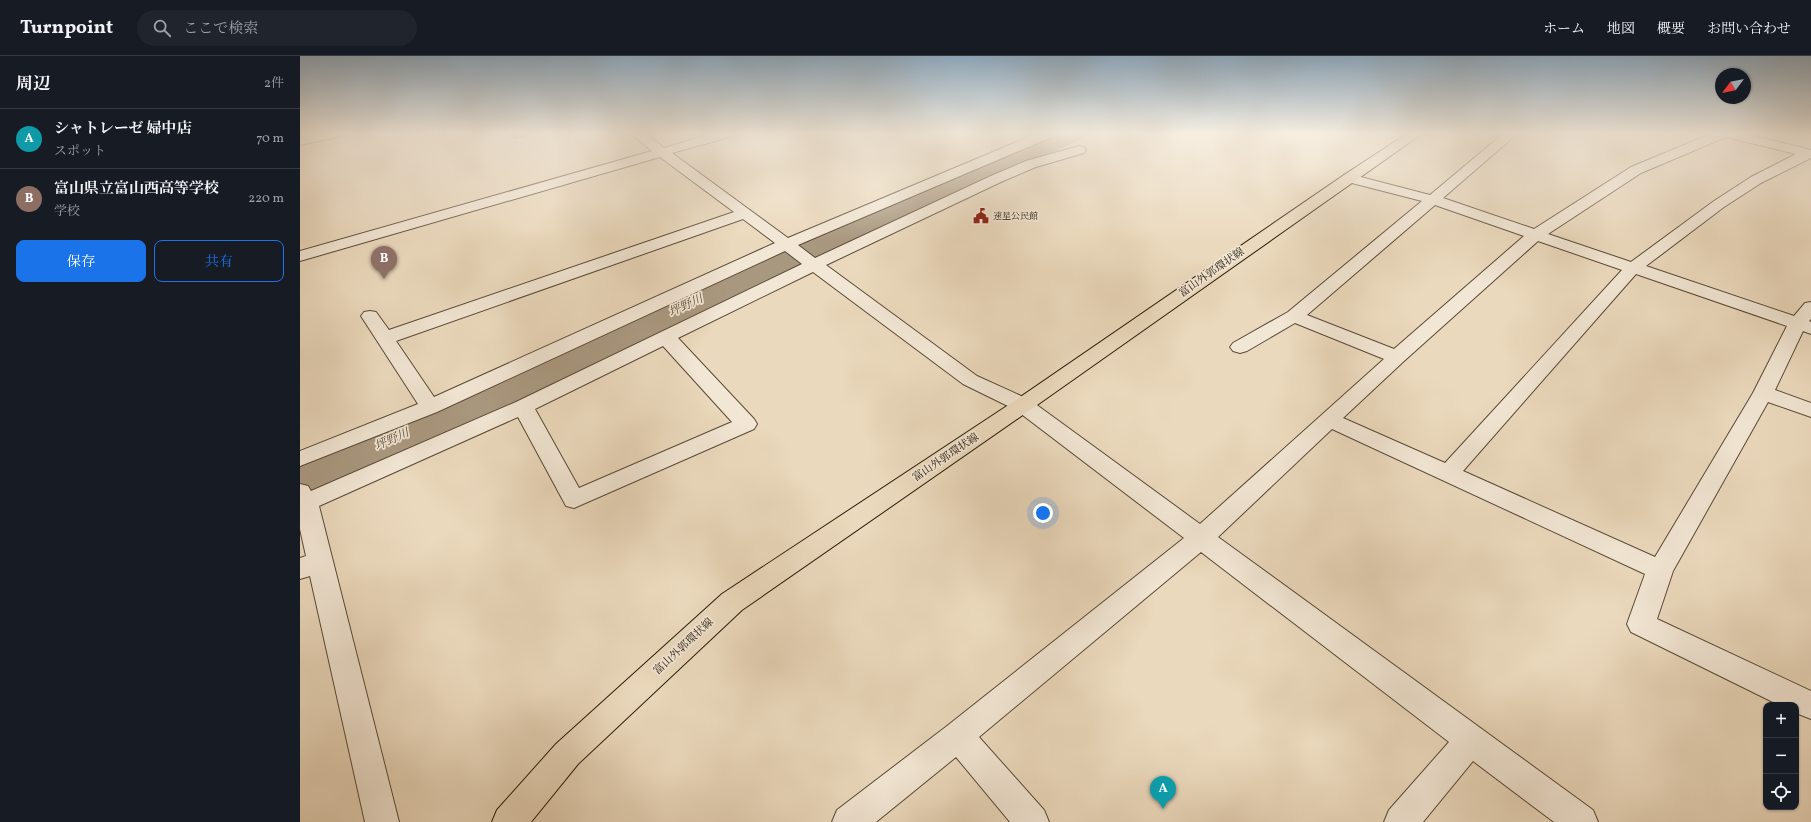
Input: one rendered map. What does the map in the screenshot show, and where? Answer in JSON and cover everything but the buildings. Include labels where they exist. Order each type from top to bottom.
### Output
[{"type":"main road","name":"富山外郭環状線","points":[[509,822],[567,754],[732,602],[1023,405],[1362,169]]},
{"type":"street","points":[[300,256],[605,169]]},
{"type":"street","points":[[686,169],[970,380],[1023,405],[1200,539],[1581,822]]},
{"type":"street","points":[[300,459],[430,407],[787,244],[965,169]]},
{"type":"street","points":[[999,169],[1010,173]]},
{"type":"street","points":[[382,822],[310,565],[302,500],[523,407],[815,264],[1020,169]]},
{"type":"street","points":[[1240,347],[1294,316],[1470,169]]},
{"type":"street","points":[[849,822],[958,736],[1200,539],[1397,357],[1534,236],[1639,169]]},
{"type":"street","points":[[1448,474],[1633,268],[1719,204],[1756,180],[1779,169]]},
{"type":"street","points":[[1348,178],[1433,200],[1534,236],[1804,326]]},
{"type":"street","points":[[385,338],[746,213]]},
{"type":"street","points":[[1811,307],[1804,326],[1763,393],[1660,570],[1641,624],[1811,706]]},
{"type":"street","points":[[370,316],[430,407]]},
{"type":"street","points":[[1294,316],[1397,357]]},
{"type":"street","points":[[523,407],[574,500],[746,424],[666,337]]},
{"type":"street","points":[[1763,393],[1811,410]]},
{"type":"street","points":[[1329,420],[1660,570]]},
{"type":"street","points":[[958,736],[1032,822]]},
{"type":"street","points":[[1401,822],[1471,740]]},
{"type":"waterway","name":"坪野川","points":[[300,478],[372,448],[516,384],[989,169]]},
{"type":"place","name":"速星公民館","points":[[981,216]]},
{"type":"place","name":"富山県立富山西高等学校","points":[[384,279]]},
{"type":"place","name":"シャトレーゼ 婦中店","points":[[1163,809]]}]
